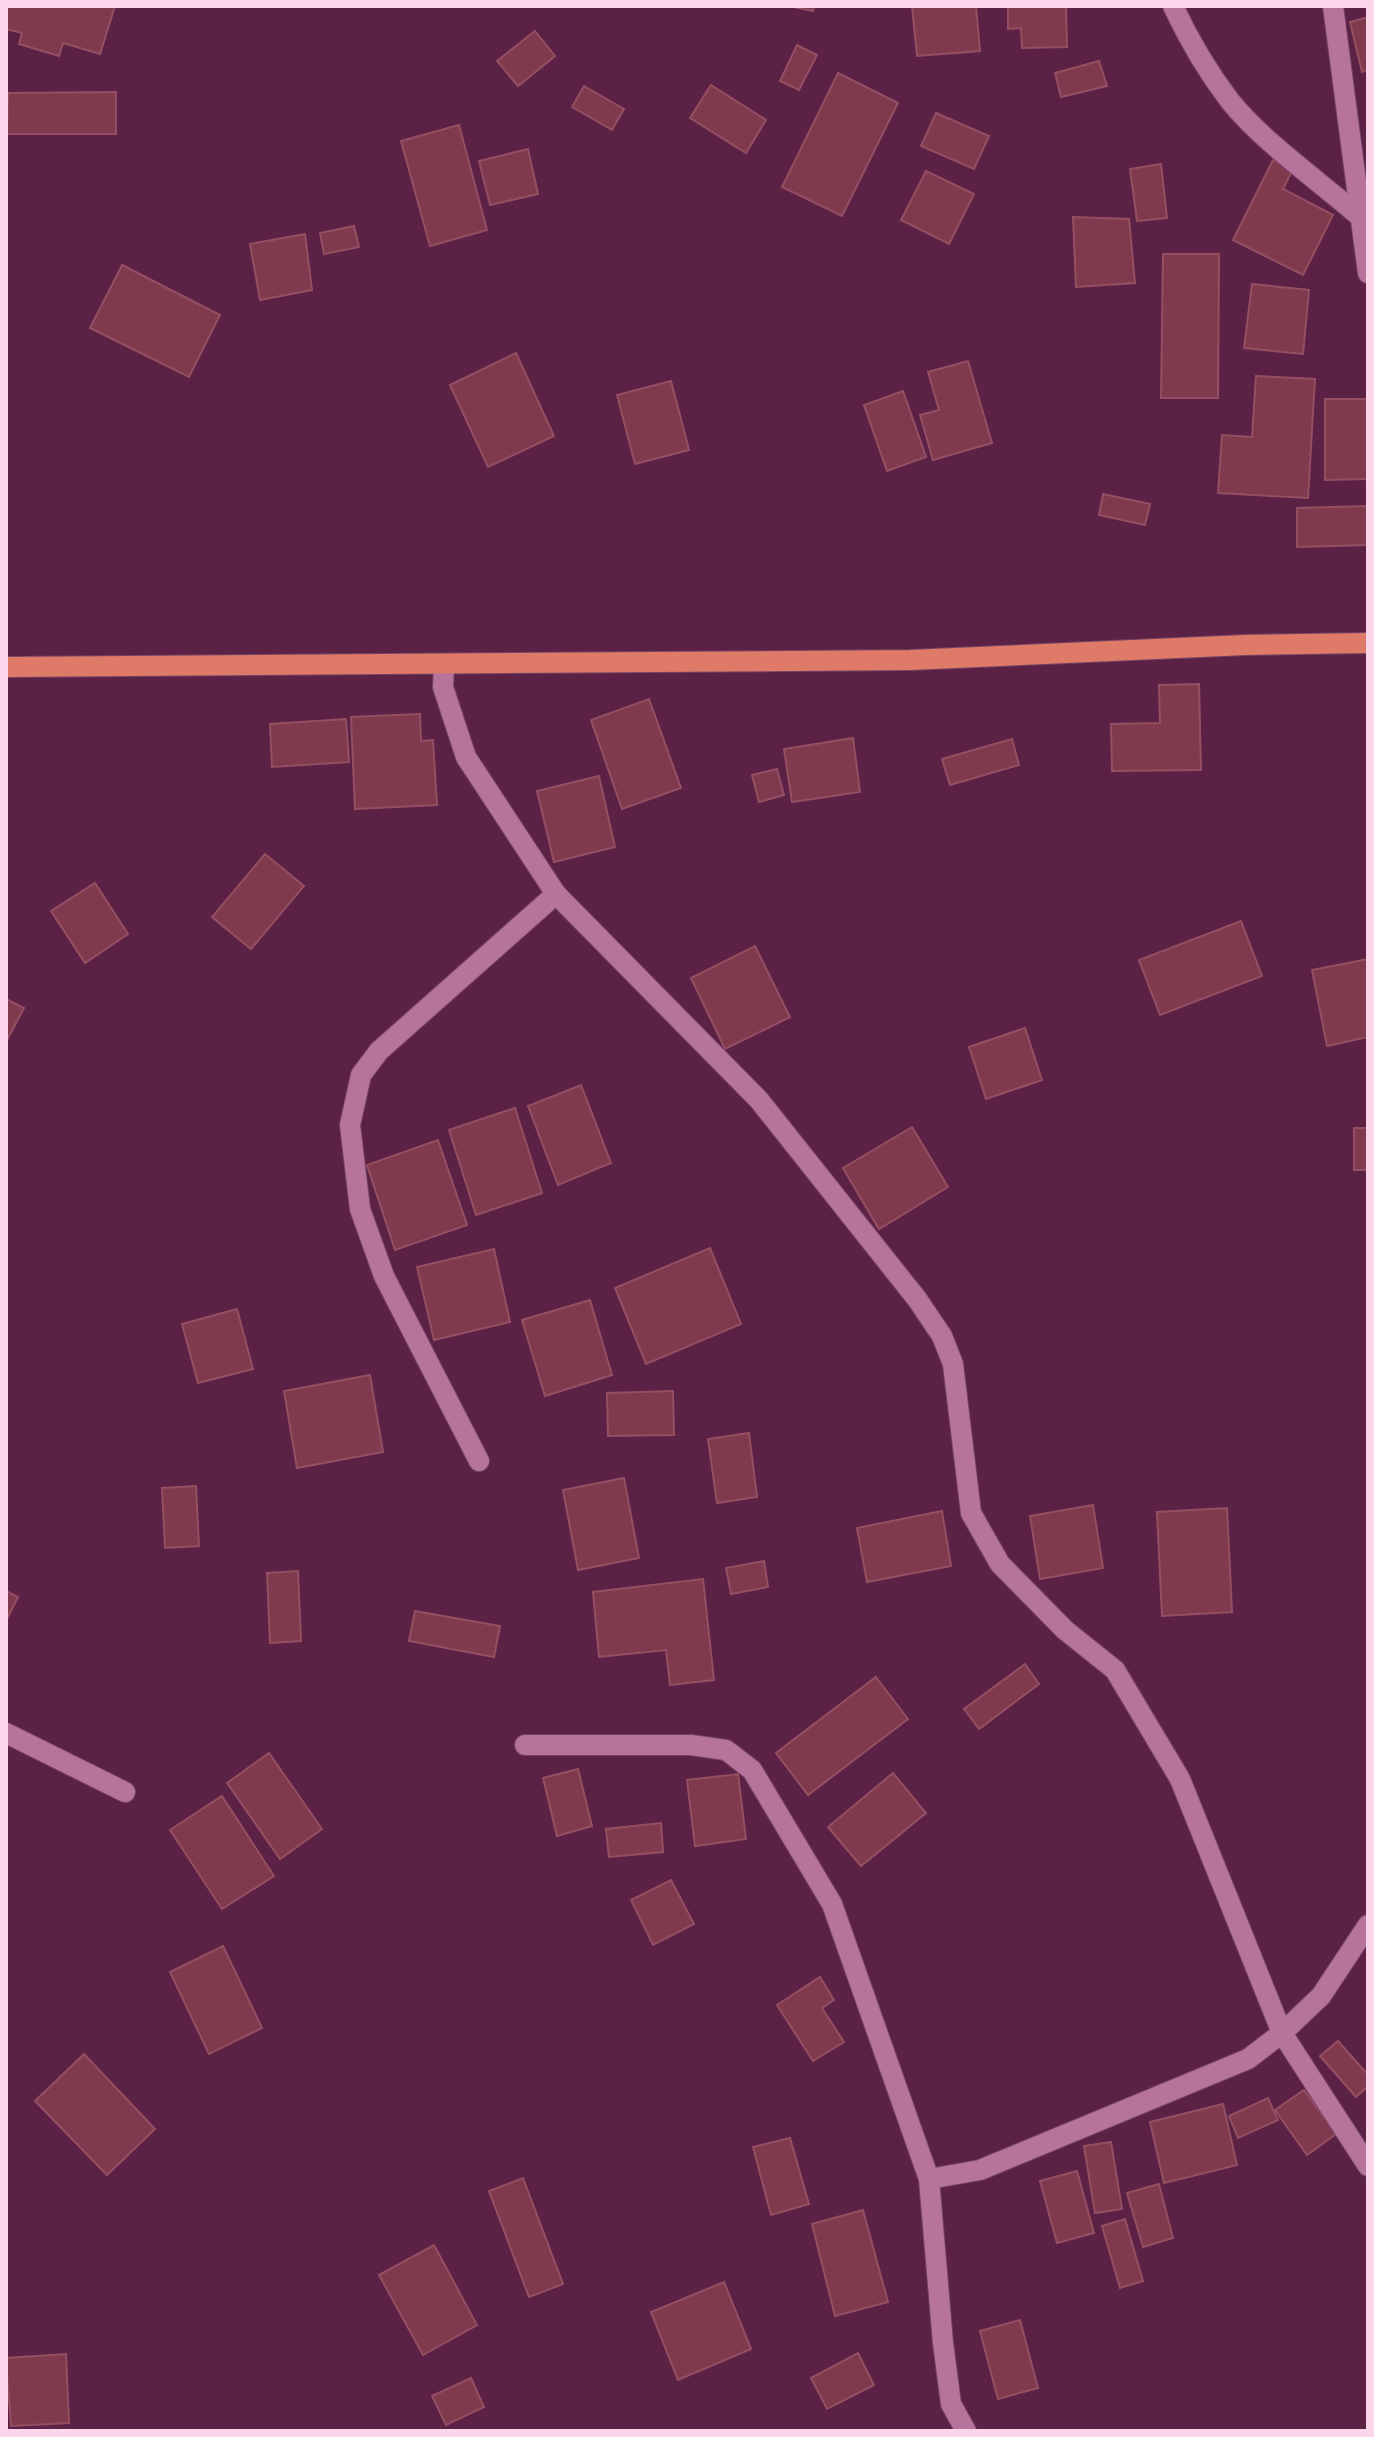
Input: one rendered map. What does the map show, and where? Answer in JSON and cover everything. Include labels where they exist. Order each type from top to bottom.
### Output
[{"type":"main road","points":[[6,667],[910,660],[1368,643]]},
{"type":"street","points":[[1173,6],[1195,50],[1232,103],[1359,216]]},
{"type":"street","points":[[1333,6],[1368,273]]},
{"type":"street","points":[[444,665],[443,687],[466,757],[556,894],[759,1100],[917,1299],[942,1336],[953,1364],[971,1513],[1000,1564],[1065,1630],[1115,1670],[1180,1779],[1282,2033],[1368,2166]]},
{"type":"street","points":[[479,1461],[384,1276],[371,1243],[360,1209],[350,1125],[361,1075],[379,1051],[556,894]]},
{"type":"street","points":[[6,1733],[125,1792]]},
{"type":"street","points":[[525,1745],[691,1745],[726,1750],[752,1770],[832,1904],[929,2179],[951,2404],[966,2431]]},
{"type":"street","points":[[929,2179],[980,2170],[1248,2059],[1282,2033],[1321,1996],[1368,1925]]},
{"type":"building","points":[[6,6],[115,6],[100,54],[63,43],[59,56],[19,44],[22,33],[6,29]]},
{"type":"building","points":[[789,6],[814,6],[813,11]]},
{"type":"building","points":[[912,6],[976,6],[980,51],[917,56]]},
{"type":"building","points":[[1008,6],[1066,6],[1067,47],[1022,48],[1021,28],[1008,29]]},
{"type":"building","points":[[1368,17],[1368,70],[1362,72],[1350,22]]},
{"type":"building","points":[[535,31],[555,56],[518,86],[497,61]]},
{"type":"building","points":[[797,45],[817,55],[799,90],[780,81]]},
{"type":"building","points":[[1099,61],[1107,86],[1061,97],[1055,73]]},
{"type":"building","points":[[838,73],[898,103],[842,216],[782,187]]},
{"type":"building","points":[[711,85],[766,120],[746,153],[690,118]]},
{"type":"building","points":[[584,86],[624,109],[612,130],[572,107]]},
{"type":"building","points":[[116,92],[116,134],[7,134],[8,93]]},
{"type":"building","points":[[936,113],[989,136],[974,169],[921,146]]},
{"type":"building","points":[[459,125],[487,230],[430,246],[401,141]]},
{"type":"building","points":[[528,149],[538,194],[490,205],[479,161]]},
{"type":"building","points":[[1273,160],[1293,169],[1283,189],[1333,215],[1303,275],[1233,240]]},
{"type":"building","points":[[1161,164],[1167,218],[1137,221],[1130,169]]},
{"type":"building","points":[[926,171],[974,194],[949,244],[901,220]]},
{"type":"building","points":[[1073,217],[1129,219],[1135,283],[1076,287]]},
{"type":"building","points":[[354,226],[359,247],[324,254],[320,233]]},
{"type":"building","points":[[305,234],[312,290],[260,300],[250,244]]},
{"type":"building","points":[[1163,254],[1219,254],[1218,398],[1161,398]]},
{"type":"building","points":[[122,265],[220,315],[189,377],[90,328]]},
{"type":"building","points":[[1252,284],[1309,290],[1303,354],[1244,348]]},
{"type":"building","points":[[516,353],[554,436],[488,467],[450,385]]},
{"type":"building","points":[[968,361],[992,443],[933,460],[920,415],[939,410],[928,372]]},
{"type":"building","points":[[1256,376],[1315,379],[1308,498],[1218,493],[1222,435],[1252,437]]},
{"type":"building","points":[[671,381],[689,450],[635,464],[617,395]]},
{"type":"building","points":[[903,391],[926,457],[887,471],[864,405]]},
{"type":"building","points":[[1325,399],[1368,399],[1368,479],[1325,480]]},
{"type":"building","points":[[1103,494],[1150,504],[1145,525],[1099,515]]},
{"type":"building","points":[[1368,506],[1368,545],[1297,547],[1297,508]]},
{"type":"building","points":[[1199,684],[1201,770],[1112,771],[1111,724],[1160,723],[1159,685]]},
{"type":"building","points":[[649,699],[681,788],[622,809],[591,720]]},
{"type":"building","points":[[420,714],[421,741],[433,740],[437,805],[355,809],[351,717]]},
{"type":"building","points":[[346,719],[349,762],[272,767],[270,724]]},
{"type":"building","points":[[853,738],[860,792],[792,802],[784,749]]},
{"type":"building","points":[[1012,739],[1019,765],[950,785],[942,759]]},
{"type":"building","points":[[777,769],[784,795],[759,802],[752,775]]},
{"type":"building","points":[[599,776],[615,847],[554,862],[537,791]]},
{"type":"building","points":[[265,854],[304,886],[251,949],[212,917]]},
{"type":"building","points":[[95,883],[128,934],[85,963],[51,911]]},
{"type":"building","points":[[1241,921],[1262,976],[1160,1015],[1139,960]]},
{"type":"building","points":[[755,946],[790,1017],[725,1049],[691,978]]},
{"type":"building","points":[[1368,959],[1368,1037],[1327,1046],[1312,970]]},
{"type":"building","points":[[6,999],[24,1008],[6,1042]]},
{"type":"building","points":[[1025,1028],[1042,1080],[986,1099],[969,1047]]},
{"type":"building","points":[[581,1085],[611,1163],[558,1185],[528,1106]]},
{"type":"building","points":[[515,1108],[542,1193],[476,1215],[449,1130]]},
{"type":"building","points":[[912,1127],[948,1187],[879,1229],[843,1168]]},
{"type":"building","points":[[1354,1128],[1368,1128],[1368,1170],[1354,1170]]},
{"type":"building","points":[[438,1140],[467,1225],[395,1250],[367,1165]]},
{"type":"building","points":[[710,1248],[741,1324],[646,1364],[615,1288]]},
{"type":"building","points":[[494,1249],[510,1322],[434,1340],[417,1267]]},
{"type":"building","points":[[590,1300],[612,1375],[545,1396],[522,1320]]},
{"type":"building","points":[[237,1309],[253,1369],[198,1383],[182,1324]]},
{"type":"building","points":[[370,1375],[383,1452],[297,1468],[284,1391]]},
{"type":"building","points":[[673,1391],[674,1435],[608,1436],[607,1393]]},
{"type":"building","points":[[749,1433],[757,1497],[717,1503],[708,1439]]},
{"type":"building","points":[[624,1478],[639,1558],[578,1570],[563,1490]]},
{"type":"building","points":[[196,1486],[199,1546],[165,1548],[162,1488]]},
{"type":"building","points":[[1093,1505],[1103,1568],[1040,1579],[1030,1516]]},
{"type":"building","points":[[1227,1508],[1232,1612],[1162,1616],[1157,1512]]},
{"type":"building","points":[[942,1511],[951,1566],[867,1582],[857,1528]]},
{"type":"building","points":[[764,1561],[768,1587],[731,1594],[726,1568]]},
{"type":"building","points":[[298,1571],[301,1641],[270,1643],[267,1573]]},
{"type":"building","points":[[703,1579],[714,1680],[670,1685],[666,1650],[599,1657],[593,1592]]},
{"type":"building","points":[[6,1591],[18,1597],[6,1621]]},
{"type":"building","points":[[415,1611],[500,1626],[494,1657],[409,1641]]},
{"type":"building","points":[[1025,1664],[1039,1684],[979,1729],[964,1709]]},
{"type":"building","points":[[876,1677],[908,1719],[808,1795],[776,1753]]},
{"type":"building","points":[[269,1753],[322,1829],[280,1859],[227,1783]]},
{"type":"building","points":[[578,1769],[592,1826],[557,1836],[543,1778]]},
{"type":"building","points":[[893,1773],[926,1813],[861,1866],[828,1827]]},
{"type":"building","points":[[738,1774],[746,1839],[695,1846],[687,1780]]},
{"type":"building","points":[[222,1796],[274,1876],[222,1909],[170,1830]]},
{"type":"building","points":[[661,1823],[663,1852],[609,1857],[606,1829]]},
{"type":"building","points":[[671,1880],[694,1924],[653,1945],[631,1900]]},
{"type":"building","points":[[223,1946],[262,2028],[209,2054],[170,1972]]},
{"type":"building","points":[[820,1977],[834,2000],[822,2008],[844,2042],[813,2061],[777,2005]]},
{"type":"building","points":[[1338,2041],[1368,2075],[1368,2086],[1356,2097],[1320,2056]]},
{"type":"building","points":[[84,2054],[155,2129],[107,2175],[35,2101]]},
{"type":"building","points":[[1304,2090],[1336,2134],[1307,2155],[1275,2110]]},
{"type":"building","points":[[1268,2098],[1278,2120],[1238,2138],[1229,2116]]},
{"type":"building","points":[[1223,2104],[1237,2165],[1164,2183],[1150,2122]]},
{"type":"building","points":[[790,2138],[809,2204],[771,2215],[753,2147]]},
{"type":"building","points":[[1111,2142],[1122,2209],[1095,2213],[1084,2146]]},
{"type":"building","points":[[1077,2171],[1094,2233],[1057,2243],[1040,2181]]},
{"type":"building","points":[[523,2178],[563,2284],[529,2297],[489,2191]]},
{"type":"building","points":[[1159,2184],[1173,2238],[1143,2247],[1127,2193]]},
{"type":"building","points":[[863,2210],[888,2302],[835,2316],[812,2224]]},
{"type":"building","points":[[1125,2219],[1143,2281],[1120,2288],[1102,2226]]},
{"type":"building","points":[[434,2245],[477,2325],[423,2355],[379,2275]]},
{"type":"building","points":[[724,2282],[751,2349],[678,2380],[651,2312]]},
{"type":"building","points":[[1020,2320],[1038,2388],[998,2399],[980,2331]]},
{"type":"building","points":[[858,2353],[874,2385],[827,2409],[811,2378]]},
{"type":"building","points":[[66,2354],[69,2423],[11,2426],[6,2358]]},
{"type":"building","points":[[471,2378],[484,2407],[446,2425],[432,2396]]}]
